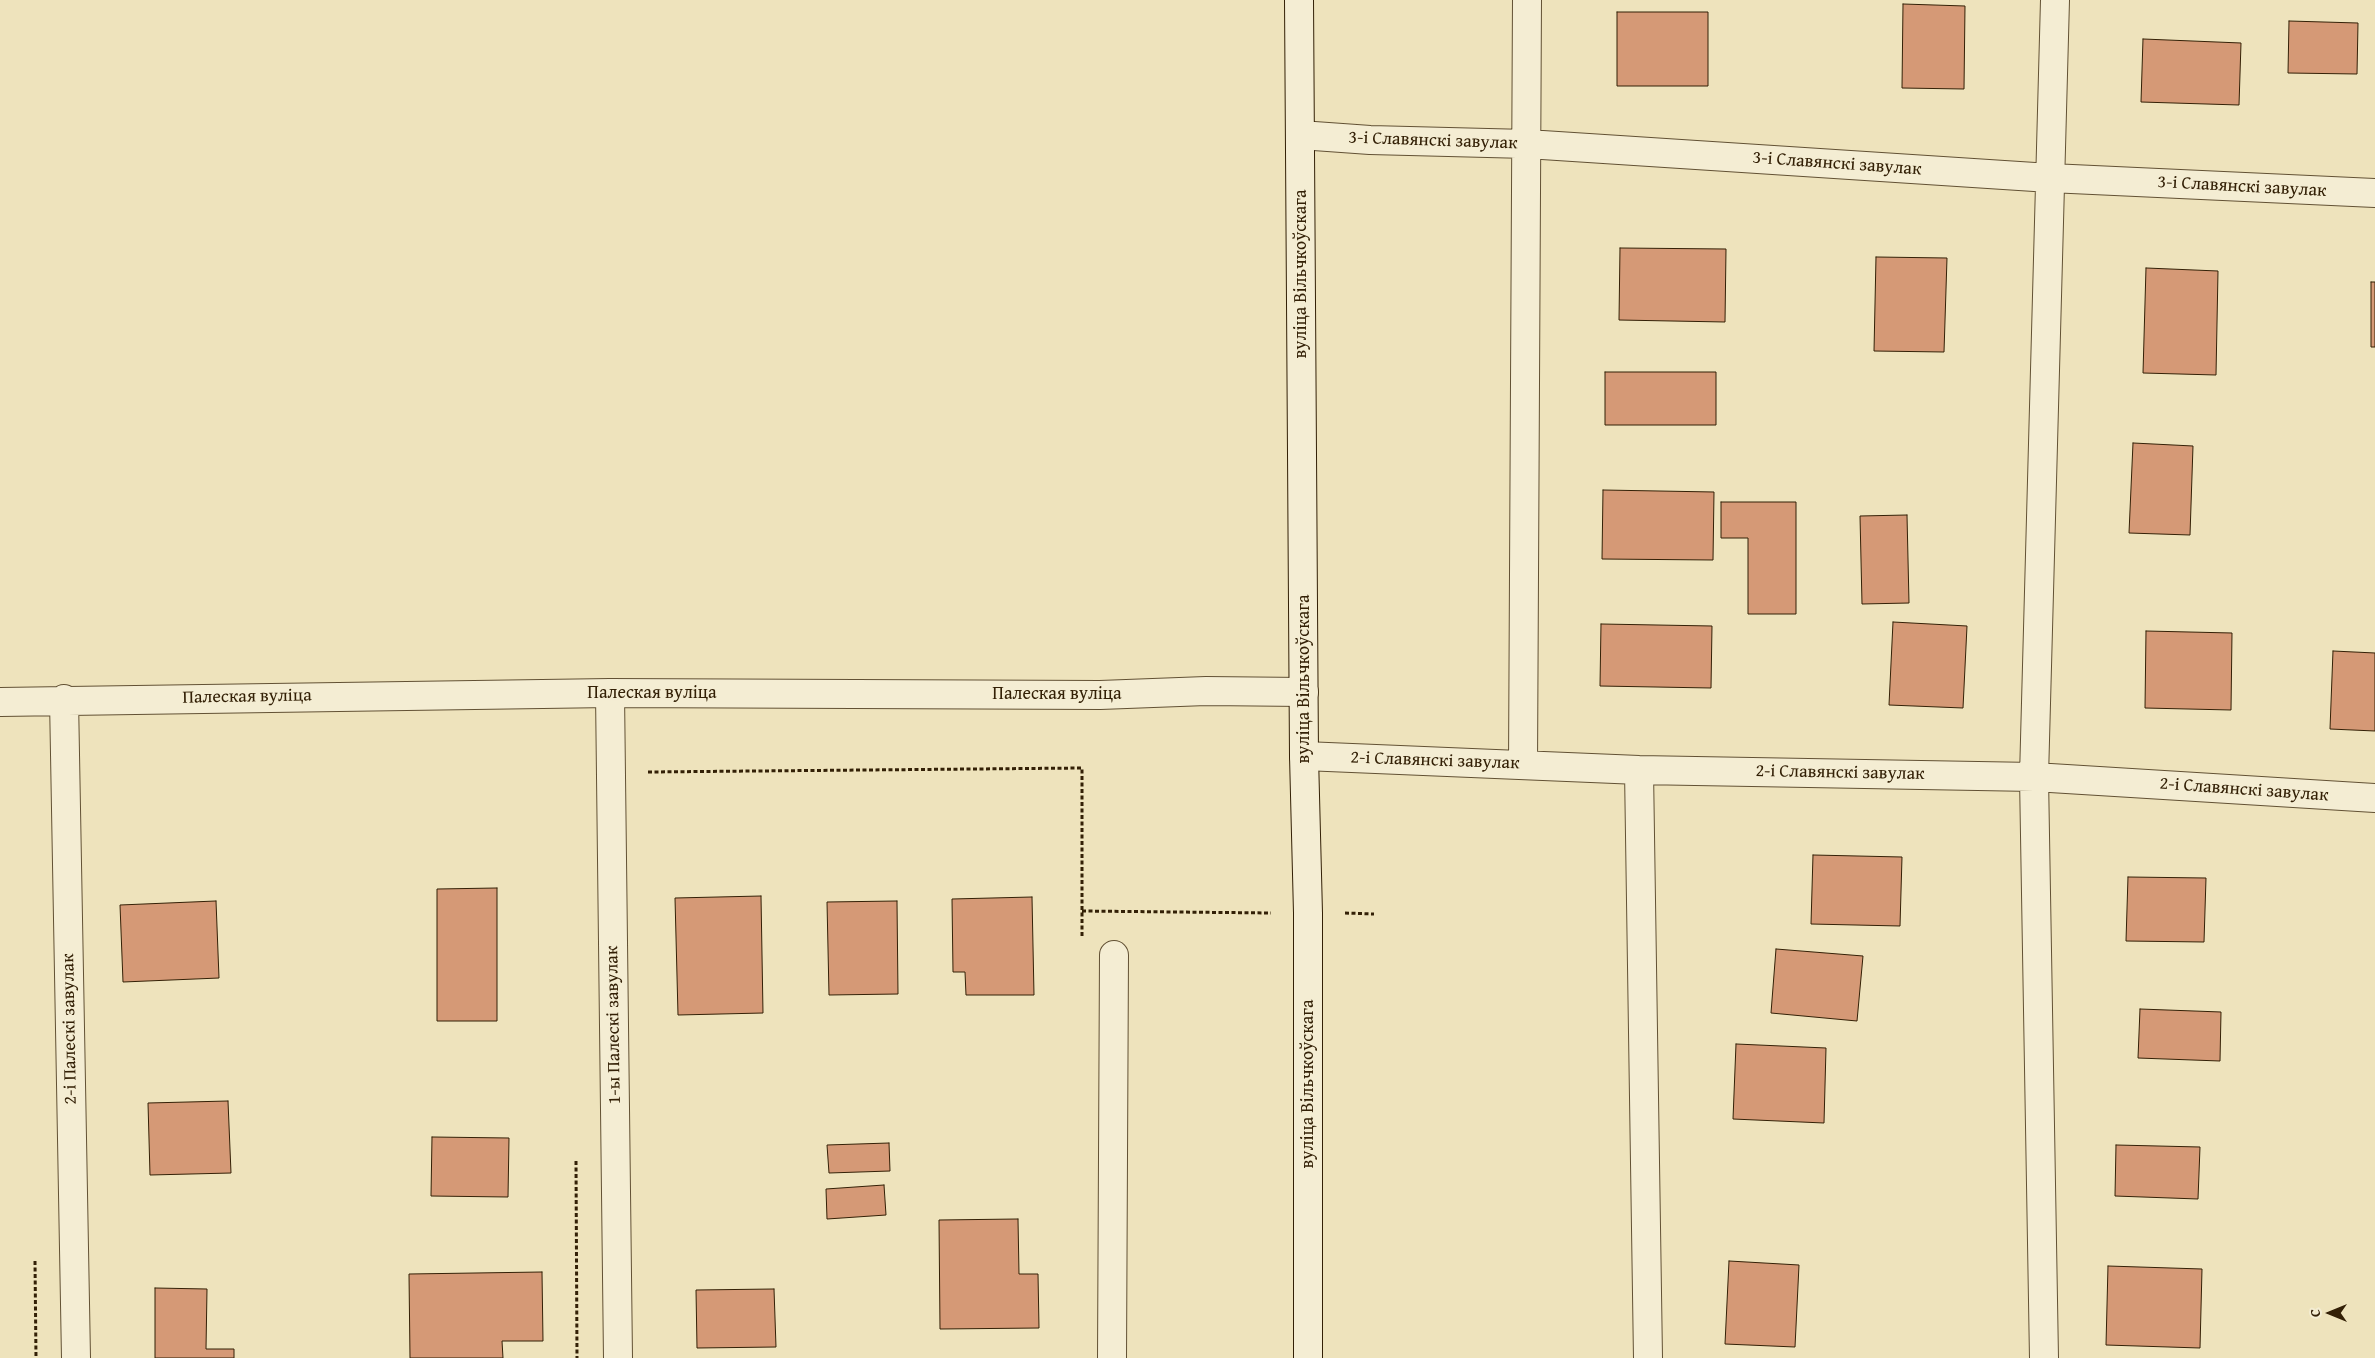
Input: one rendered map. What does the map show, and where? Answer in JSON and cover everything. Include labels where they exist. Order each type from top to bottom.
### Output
[{"type":"street","name":"вуліца Вільчкоўскага","points":[[1299,0],[1304,756],[1308,913],[1308,1358]]},
{"type":"street","points":[[1523,765],[1527,0]]},
{"type":"street","points":[[2044,1358],[2034,777],[2055,0]]},
{"type":"street","name":"3-і Славянскі завулак","points":[[1300,135],[1370,140],[1527,144],[2050,178],[2375,193]]},
{"type":"street","name":"Палеская вуліца","points":[[0,702],[610,693],[1100,695],[1206,691],[1304,692]]},
{"type":"street","name":"1-ы Палескі завулак","points":[[610,693],[618,1358]]},
{"type":"street","name":"2-і Палескі завулак","points":[[64,700],[76,1358]]},
{"type":"street","name":"2-і Славянскі завулак","points":[[1304,756],[1639,770],[2034,777],[2375,798]]},
{"type":"street","points":[[1639,770],[1648,1358]]},
{"type":"street","points":[[1112,1358],[1114,954]]},
{"type":"path","points":[[611,773],[1082,768],[1082,940]]},
{"type":"path","points":[[1082,911],[1374,914]]},
{"type":"building","points":[[1903,4],[1965,6],[1964,89],[1902,88]]},
{"type":"building","points":[[1617,12],[1708,12],[1708,86],[1617,86]]},
{"type":"building","points":[[2289,21],[2358,23],[2357,74],[2288,73]]},
{"type":"building","points":[[2143,39],[2241,43],[2239,105],[2141,102]]},
{"type":"building","points":[[1620,248],[1726,249],[1725,322],[1619,320]]},
{"type":"building","points":[[1876,257],[1947,258],[1944,352],[1874,351]]},
{"type":"building","points":[[2146,268],[2218,271],[2216,375],[2143,373]]},
{"type":"building","points":[[2371,282],[2375,282],[2375,347],[2371,347]]},
{"type":"building","points":[[1605,372],[1716,372],[1716,425],[1605,425]]},
{"type":"building","points":[[2133,443],[2193,446],[2190,535],[2129,533]]},
{"type":"building","points":[[1603,490],[1714,492],[1713,560],[1602,559]]},
{"type":"building","points":[[1721,502],[1796,502],[1796,614],[1748,614],[1748,538],[1721,538]]},
{"type":"building","points":[[1907,515],[1909,603],[1862,604],[1860,516]]},
{"type":"building","points":[[1893,622],[1967,626],[1963,708],[1889,705]]},
{"type":"building","points":[[1601,624],[1712,626],[1711,688],[1600,686]]},
{"type":"building","points":[[2146,631],[2232,633],[2231,710],[2145,708]]},
{"type":"building","points":[[2333,651],[2375,653],[2375,731],[2330,729]]},
{"type":"building","points":[[1813,855],[1902,857],[1900,926],[1811,924]]},
{"type":"building","points":[[2128,877],[2206,878],[2204,942],[2126,941]]},
{"type":"building","points":[[497,888],[497,1021],[437,1021],[437,889]]},
{"type":"building","points":[[761,896],[763,1013],[678,1015],[675,898]]},
{"type":"building","points":[[1032,897],[1034,995],[966,995],[965,972],[953,972],[952,899]]},
{"type":"building","points":[[216,901],[219,978],[123,982],[120,905]]},
{"type":"building","points":[[897,901],[898,994],[829,995],[827,902]]},
{"type":"building","points":[[1776,949],[1863,956],[1857,1021],[1771,1013]]},
{"type":"building","points":[[2140,1009],[2221,1012],[2220,1061],[2138,1058]]},
{"type":"building","points":[[1736,1044],[1826,1048],[1824,1123],[1733,1119]]},
{"type":"building","points":[[228,1101],[231,1173],[150,1175],[148,1103]]},
{"type":"building","points":[[432,1137],[509,1138],[508,1197],[431,1196]]},
{"type":"building","points":[[889,1143],[890,1171],[829,1173],[827,1145]]},
{"type":"building","points":[[2116,1145],[2200,1147],[2198,1199],[2115,1196]]},
{"type":"building","points":[[884,1185],[886,1215],[827,1219],[826,1189]]},
{"type":"building","points":[[1018,1219],[1019,1274],[1038,1274],[1039,1328],[940,1329],[939,1220]]},
{"type":"building","points":[[1729,1261],[1799,1265],[1795,1347],[1725,1344]]},
{"type":"building","points":[[2108,1266],[2202,1269],[2200,1348],[2106,1345]]},
{"type":"building","points":[[542,1272],[543,1341],[502,1341],[503,1358],[410,1358],[409,1274]]},
{"type":"building","points":[[155,1288],[207,1289],[206,1349],[234,1349],[234,1358],[155,1358]]},
{"type":"building","points":[[774,1289],[776,1347],[697,1348],[696,1290]]}]
